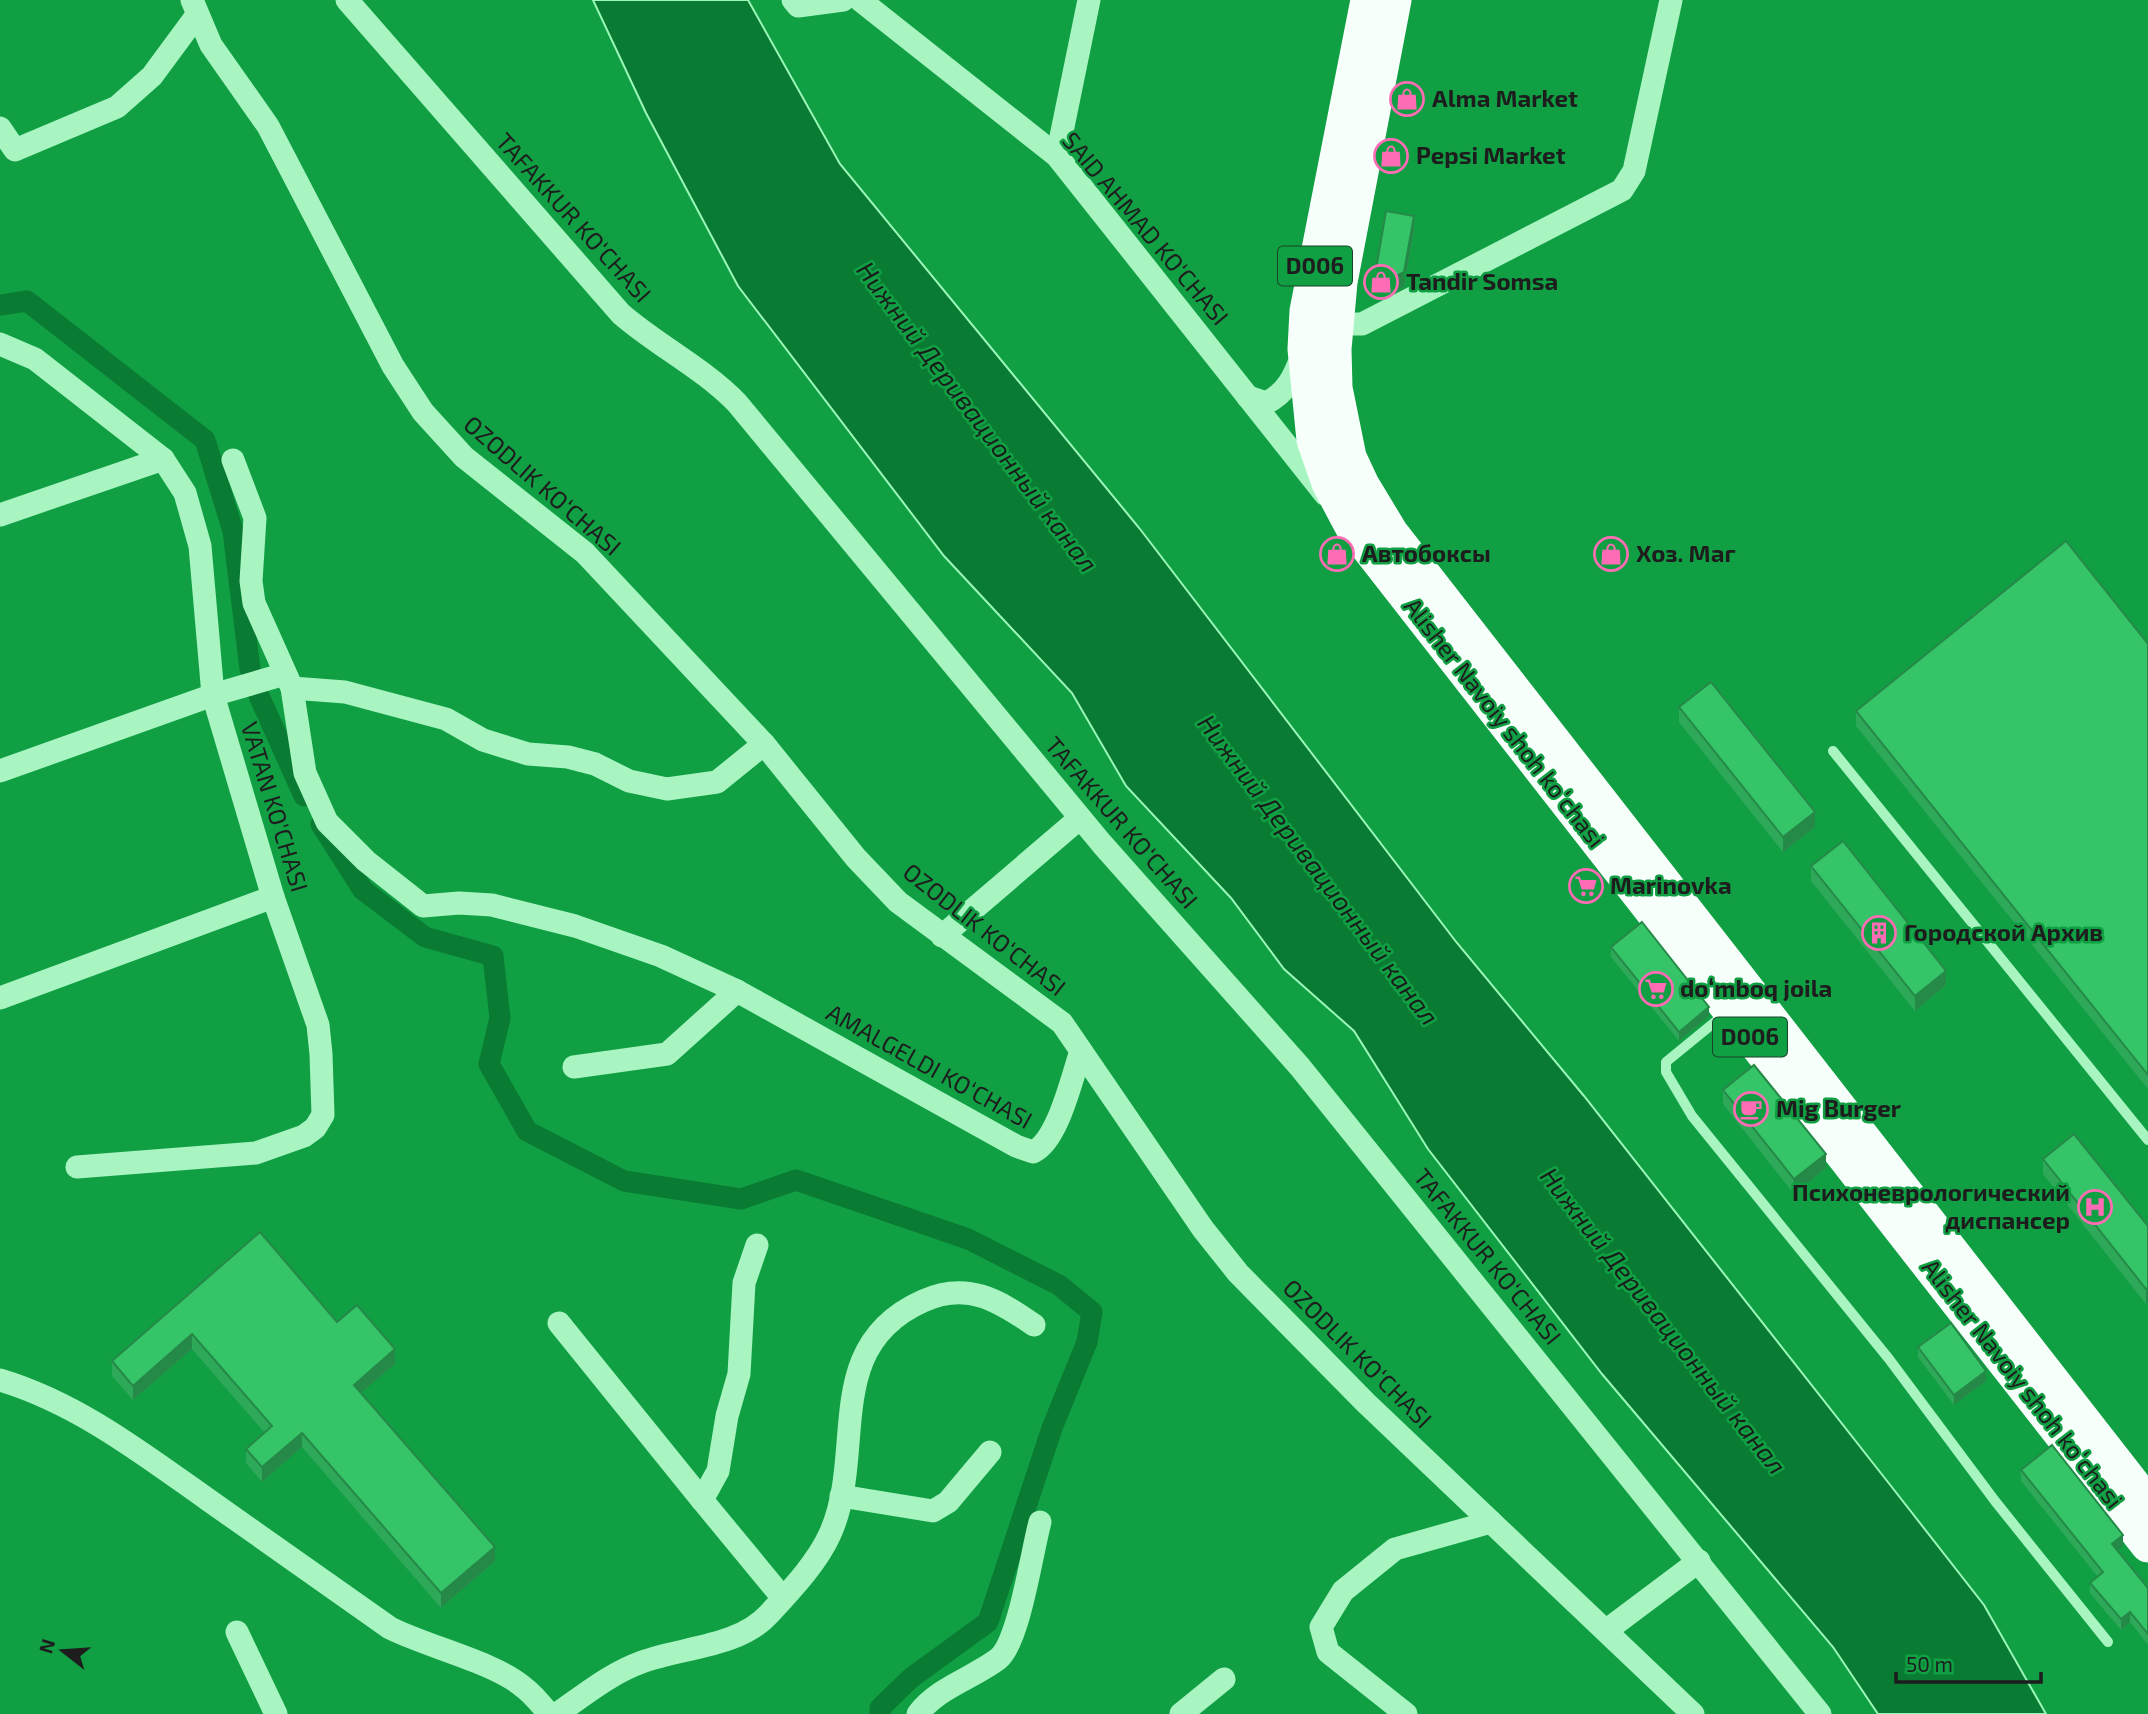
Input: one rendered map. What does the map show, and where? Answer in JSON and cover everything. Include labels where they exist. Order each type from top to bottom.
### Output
[{"type":"main road","name":"D006","points":[[1353,528],[1329,483],[1314,440],[1305,349],[1307,311],[1368,0]]},
{"type":"main road","name":"D006","points":[[1335,324],[1394,0]]},
{"type":"main road","name":"Alisher Navoiy shoh koʻchasi","points":[[1335,324],[1335,388],[1341,428],[1362,485],[1391,533],[2148,1545]]},
{"type":"main road","name":"Alisher Navoiy shoh koʻchasi","points":[[1353,528],[1729,1011],[1798,1076],[2148,1504]]},
{"type":"street","name":"TAFAKKUR KO‘CHASI","points":[[347,0],[621,314],[644,334],[721,386],[737,403],[1080,818],[1300,1068],[1821,1714]]},
{"type":"street","points":[[793,0],[798,6],[844,0]]},
{"type":"street","name":"SAID AHMAD KO‘CHASI","points":[[860,0],[1057,156],[1353,528]]},
{"type":"street","points":[[1057,156],[1089,0]]},
{"type":"street","points":[[1335,324],[1362,324],[1622,190],[1634,171],[1671,0]]},
{"type":"street","name":"OZODLIK KO‘CHASI","points":[[0,128],[15,150],[117,107],[152,76],[194,7]]},
{"type":"street","name":"OZODLIK KO‘CHASI","points":[[194,7],[211,45],[268,126],[393,366],[424,412],[464,457],[585,553],[764,744],[856,858],[898,902],[1062,1023],[1203,1229],[1238,1273],[1366,1403],[1693,1714]]},
{"type":"street","name":"VATAN KO'CHASI","points":[[0,344],[35,359],[163,459],[185,492],[200,546],[213,695],[273,897],[318,1026],[323,1115],[315,1128],[304,1136],[256,1153],[77,1167]]},
{"type":"street","points":[[1248,397],[1266,403],[1279,397],[1295,377],[1305,349]]},
{"type":"street","points":[[0,515],[163,459]]},
{"type":"street","name":"AMALGELDI KO‘CHASI","points":[[233,460],[255,518],[251,581],[254,603],[288,681],[304,773],[316,803],[338,834],[414,901],[435,907],[478,902],[549,919],[661,956],[737,991],[1016,1146],[1033,1152],[1043,1148],[1057,1121],[1081,1051]]},
{"type":"street","points":[[0,771],[213,695],[288,681],[345,692],[446,719],[483,740],[528,754],[568,757],[595,764],[629,781],[667,789],[717,782],[764,744]]},
{"type":"street","points":[[942,936],[1080,818]]},
{"type":"street","points":[[0,998],[273,897]]},
{"type":"street","points":[[575,1067],[667,1054],[737,991]]},
{"type":"street","points":[[702,1500],[719,1471],[727,1416],[739,1374],[744,1283],[757,1245]]},
{"type":"street","points":[[557,1714],[604,1681],[640,1662],[737,1636],[756,1626],[782,1597],[819,1552],[830,1533],[841,1496],[856,1377],[862,1356],[870,1342],[894,1319],[940,1293],[970,1291],[1000,1301],[1034,1325]]},
{"type":"street","points":[[559,1323],[782,1597]]},
{"type":"street","points":[[0,1380],[29,1389],[135,1447],[390,1628],[419,1643],[502,1673],[521,1684],[549,1714]]},
{"type":"street","points":[[841,1496],[933,1511],[948,1502],[989,1452]]},
{"type":"street","points":[[918,1714],[944,1692],[1001,1657],[1017,1621],[1040,1522]]},
{"type":"street","points":[[1406,1714],[1328,1652],[1321,1627],[1343,1591],[1395,1549],[1491,1522]]},
{"type":"street","points":[[1607,1630],[1699,1561]]},
{"type":"street","points":[[237,1632],[276,1714]]},
{"type":"street","points":[[1181,1714],[1224,1679]]},
{"type":"lane","points":[[1833,751],[2148,1140]]},
{"type":"lane","points":[[1729,1011],[1666,1062],[1666,1072],[1692,1116],[1889,1359],[1995,1501],[2108,1642]]},
{"type":"water","name":"Нижний Деривационный канал","points":[[593,0],[748,0],[840,164],[1140,529],[1457,943],[1584,1096],[1984,1605],[2046,1714],[1878,1714],[1833,1647],[1602,1374],[1428,1149],[1354,1031],[1284,969],[1231,898],[1126,786],[1072,693],[944,556],[738,286],[646,113]]},
{"type":"building","points":[[1386,211],[1414,216],[1404,272],[1383,283],[1374,281]]},
{"type":"building","points":[[2066,541],[2148,644],[2148,1075],[1856,711]]},
{"type":"building","points":[[1711,682],[1815,812],[1783,837],[1679,707]]},
{"type":"building","name":"Городской Архив","points":[[1843,841],[1946,971],[1915,996],[1811,866]]},
{"type":"building","points":[[1642,922],[1709,1007],[1679,1032],[1611,947]]},
{"type":"building","points":[[1754,1065],[1826,1154],[1794,1179],[1723,1090]]},
{"type":"building","name":"Психоневрологический диспансер","points":[[2074,1134],[2148,1226],[2146,1289],[2043,1159]]},
{"type":"building","points":[[260,1232],[337,1322],[357,1305],[395,1349],[354,1385],[495,1547],[441,1593],[302,1433],[262,1467],[246,1449],[272,1426],[192,1334],[133,1386],[112,1361]]},
{"type":"building","points":[[1951,1323],[1986,1371],[1954,1395],[1918,1347]]},
{"type":"building","points":[[2052,1445],[2123,1535],[2112,1544],[2148,1588],[2148,1634],[2130,1612],[2121,1619],[2090,1583],[2103,1572],[2021,1470]]},
{"type":"waterway","points":[[0,305],[27,301],[205,440],[233,531],[250,669]]},
{"type":"waterway","points":[[259,696],[304,796]]},
{"type":"waterway","points":[[321,824],[363,890],[425,937],[493,956],[500,1018],[489,1064],[527,1131],[624,1181],[741,1199],[796,1180],[968,1239],[1059,1285],[1092,1312],[1087,1342],[1052,1428],[988,1622],[911,1678],[880,1708],[880,1714]]},
{"type":"place","name":"Alma Market","points":[[1407,99]]},
{"type":"place","name":"Pepsi Market","points":[[1391,156]]},
{"type":"place","name":"Tandir Somsa","points":[[1381,282]]},
{"type":"place","name":"Автобоксы","points":[[1337,554]]},
{"type":"place","name":"Хоз. Маг","points":[[1611,554]]},
{"type":"place","name":"Marinovka","points":[[1586,886]]},
{"type":"place","name":"Городской Архив","points":[[1879,933]]},
{"type":"place","name":"doʻmboq joila","points":[[1656,989]]},
{"type":"place","name":"Mig Burger","points":[[1751,1109]]},
{"type":"place","name":"Психоневрологический диспансер","points":[[2095,1207]]}]
